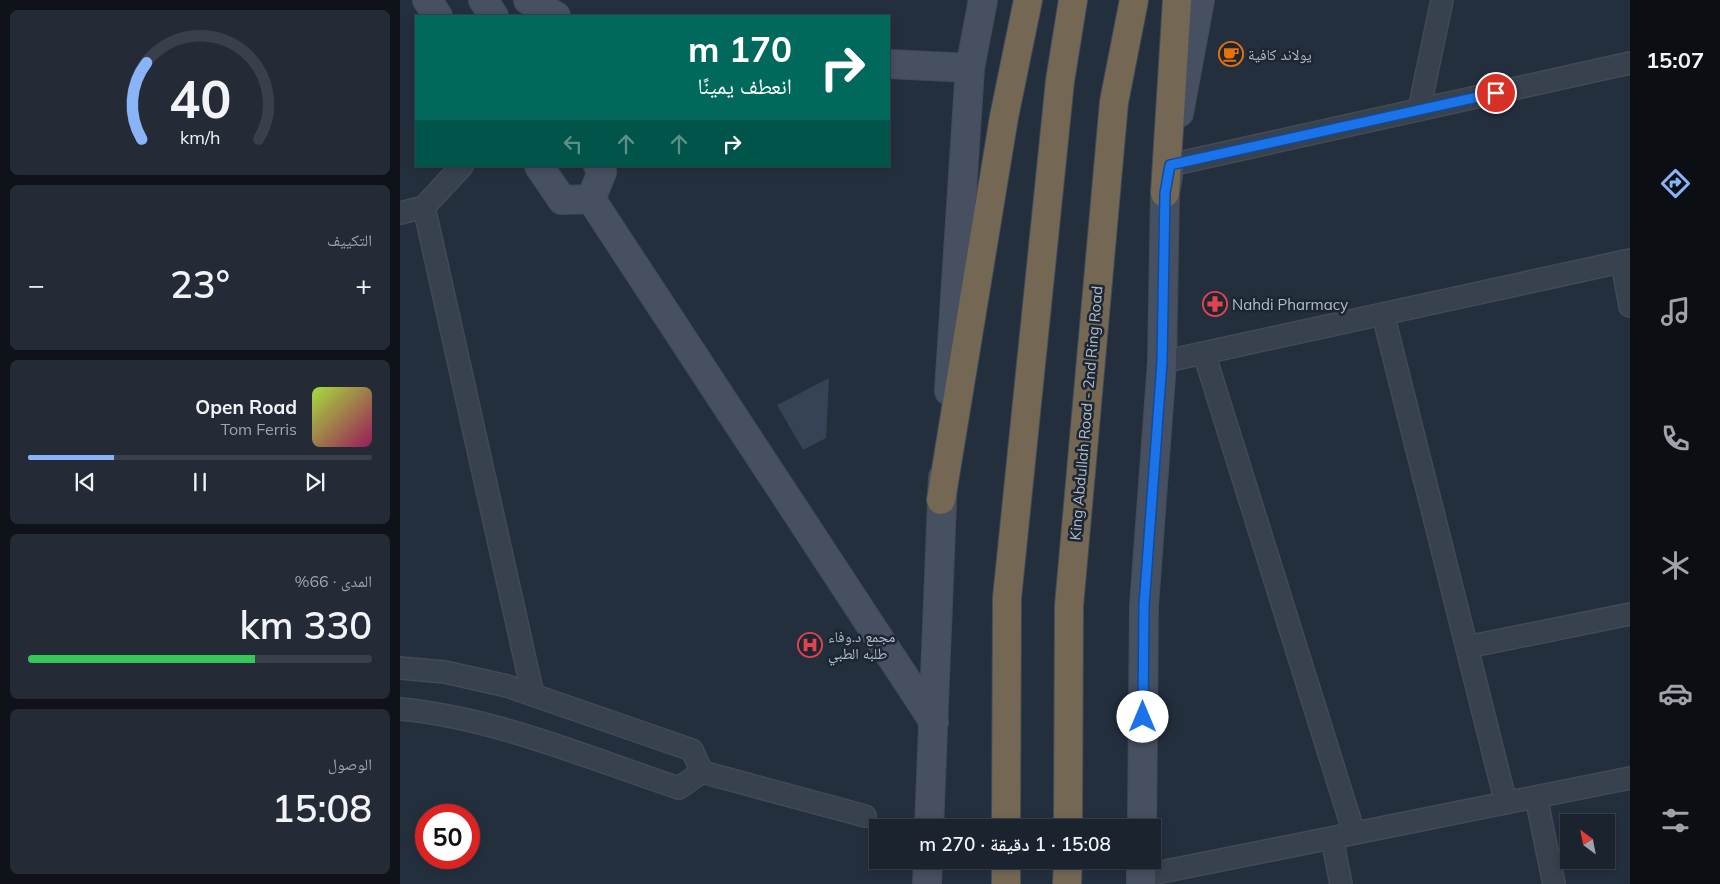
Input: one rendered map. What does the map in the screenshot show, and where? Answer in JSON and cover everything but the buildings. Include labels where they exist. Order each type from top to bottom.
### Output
[{"type":"highway","points":[[941,500],[1004,117],[1028,0]]},
{"type":"highway","points":[[1006,819],[1008,598],[1060,82],[1073,0]]},
{"type":"highway","name":"King Abdullah Road - 2nd Ring Road","points":[[1068,819],[1069,606],[1114,102],[1134,0]]},
{"type":"highway","points":[[1165,193],[1177,0]]},
{"type":"highway","points":[[1006,869],[1006,884]]},
{"type":"highway","points":[[1067,884],[1068,869]]},
{"type":"main road","points":[[427,0],[437,15]]},
{"type":"main road","points":[[483,0],[493,15]]},
{"type":"main road","points":[[528,0],[554,15]]},
{"type":"main road","points":[[929,819],[941,500],[970,68],[983,0]]},
{"type":"main road","points":[[1142,819],[1144,606],[1162,362],[1165,193],[1200,0]]},
{"type":"main road","points":[[890,64],[970,68]]},
{"type":"main road","points":[[540,167],[562,200],[591,199]]},
{"type":"main road","points":[[591,199],[602,172],[599,167]]},
{"type":"main road","points":[[591,199],[934,722]]},
{"type":"main road","points":[[927,884],[928,869]]},
{"type":"street","points":[[1419,110],[1442,0]]},
{"type":"street","points":[[1170,165],[1630,63]]},
{"type":"street","points":[[400,213],[424,207],[461,167]]},
{"type":"street","points":[[424,207],[533,695]]},
{"type":"street","points":[[1162,362],[1626,261],[1630,306]]},
{"type":"street","points":[[1383,314],[1506,803]]},
{"type":"street","points":[[1204,353],[1354,833]]},
{"type":"street","points":[[1467,646],[1630,614]]},
{"type":"street","points":[[400,668],[445,672],[507,686],[692,750],[702,772]]},
{"type":"street","points":[[400,709],[437,712],[490,725],[679,788],[702,772],[865,816]]},
{"type":"street","points":[[1141,873],[1332,838],[1630,778]]},
{"type":"street","points":[[1536,797],[1554,884]]},
{"type":"street","points":[[1332,838],[1341,884]]},
{"type":"place","name":"يولاند كافية","points":[[1231,54]]},
{"type":"place","name":"Nahdi Pharmacy","points":[[1215,304]]},
{"type":"place","name":"مجمع د.وفاء طلبه الطبي","points":[[810,645]]},
{"type":"route","points":[[1143,717],[1144,606],[1162,362],[1165,193],[1170,165],[1496,93]]}]
